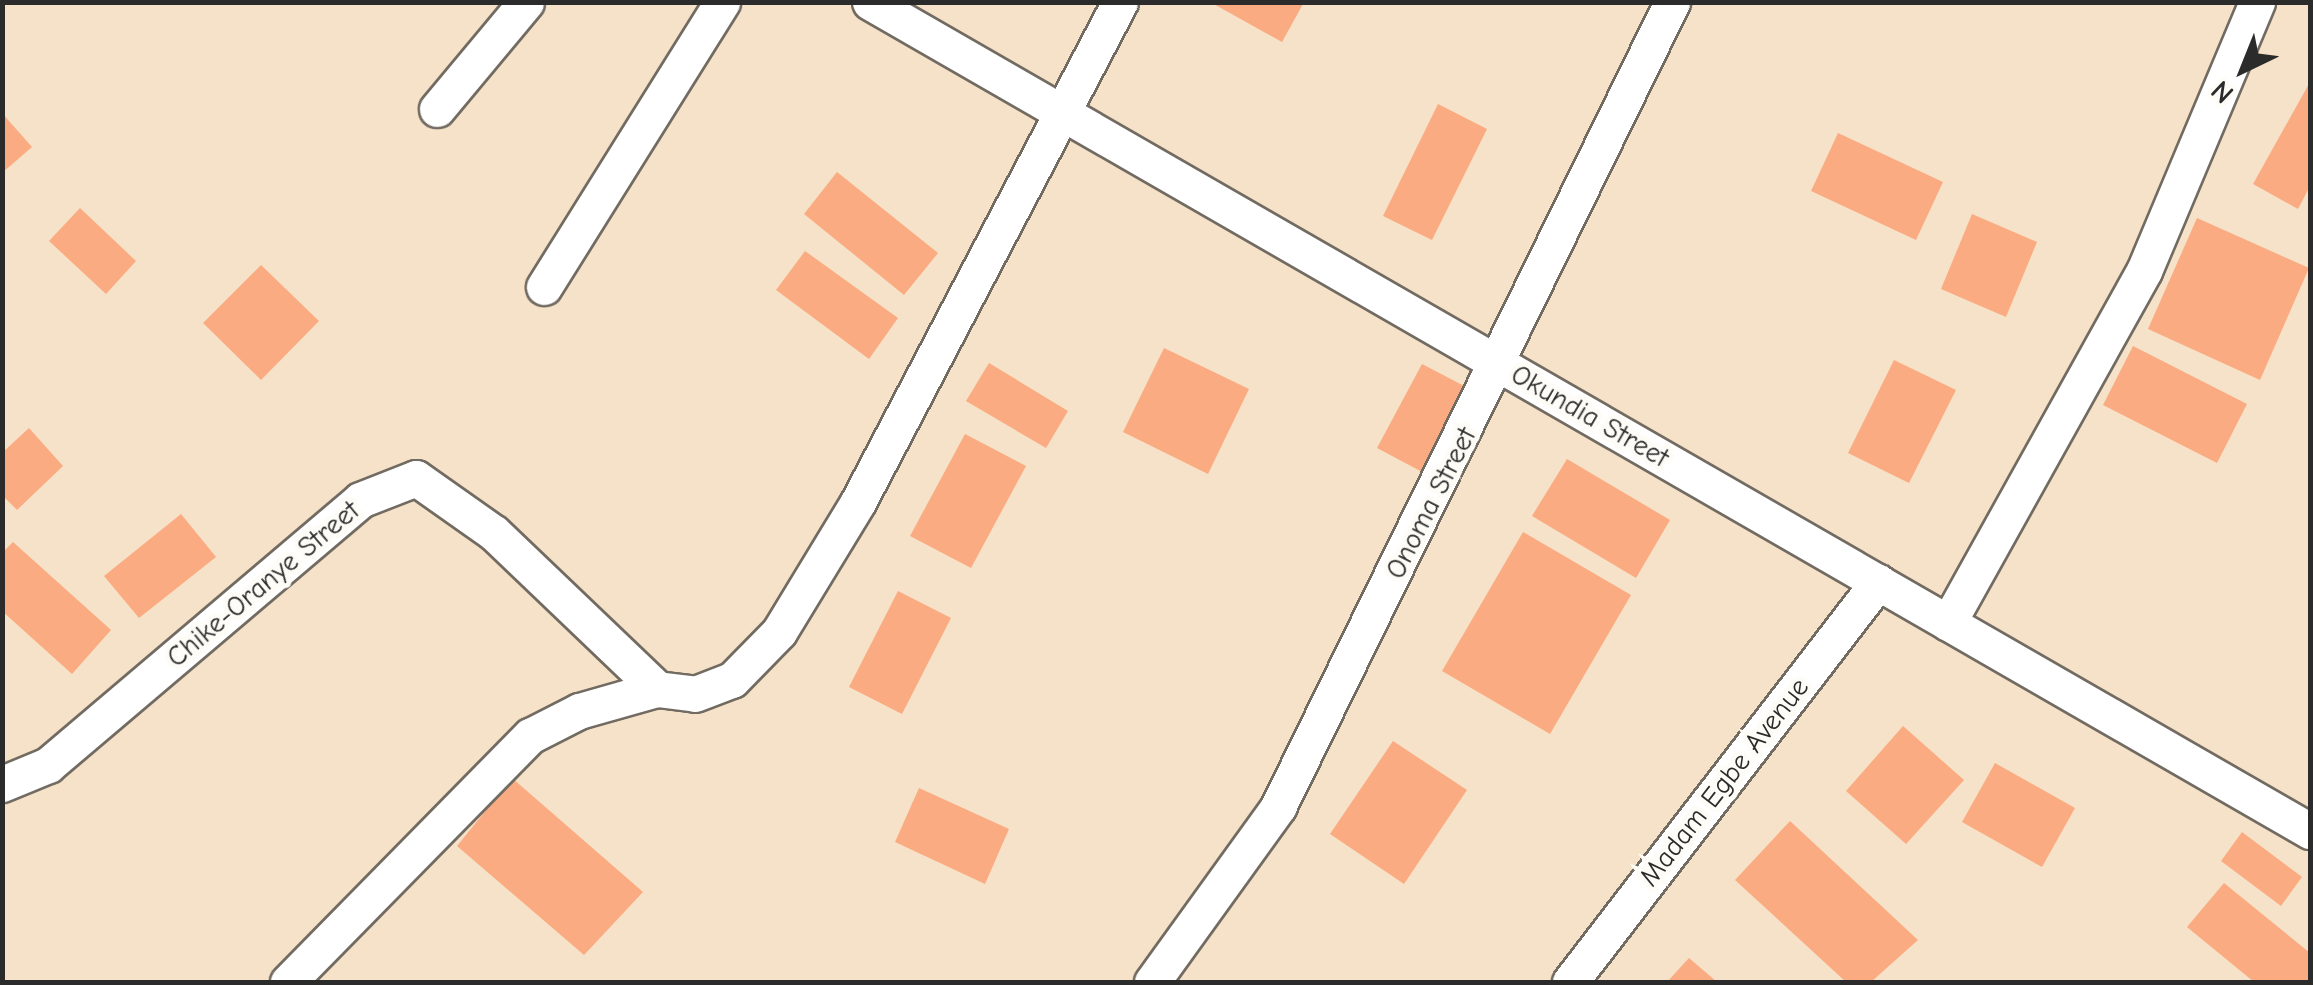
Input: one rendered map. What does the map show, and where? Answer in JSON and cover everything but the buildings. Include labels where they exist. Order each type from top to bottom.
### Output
[{"type":"street","points":[[437,110],[526,2]]},
{"type":"street","points":[[544,287],[722,2]]},
{"type":"street","name":"Okundia Street","points":[[870,2],[2310,830]]},
{"type":"street","points":[[288,982],[530,736],[579,711],[656,689],[694,694],[732,680],[779,632],[858,502],[1120,2]]},
{"type":"street","name":"Onoma Street","points":[[1152,982],[1278,807],[1500,364],[1672,2]]},
{"type":"street","points":[[1948,623],[2144,271],[2257,2]]},
{"type":"street","name":"Chike-Oranye Street","points":[[2,784],[48,765],[360,500],[416,478],[494,533],[656,689]]},
{"type":"street","name":"Madam Egbe Avenue","points":[[1570,982],[1878,582]]}]
